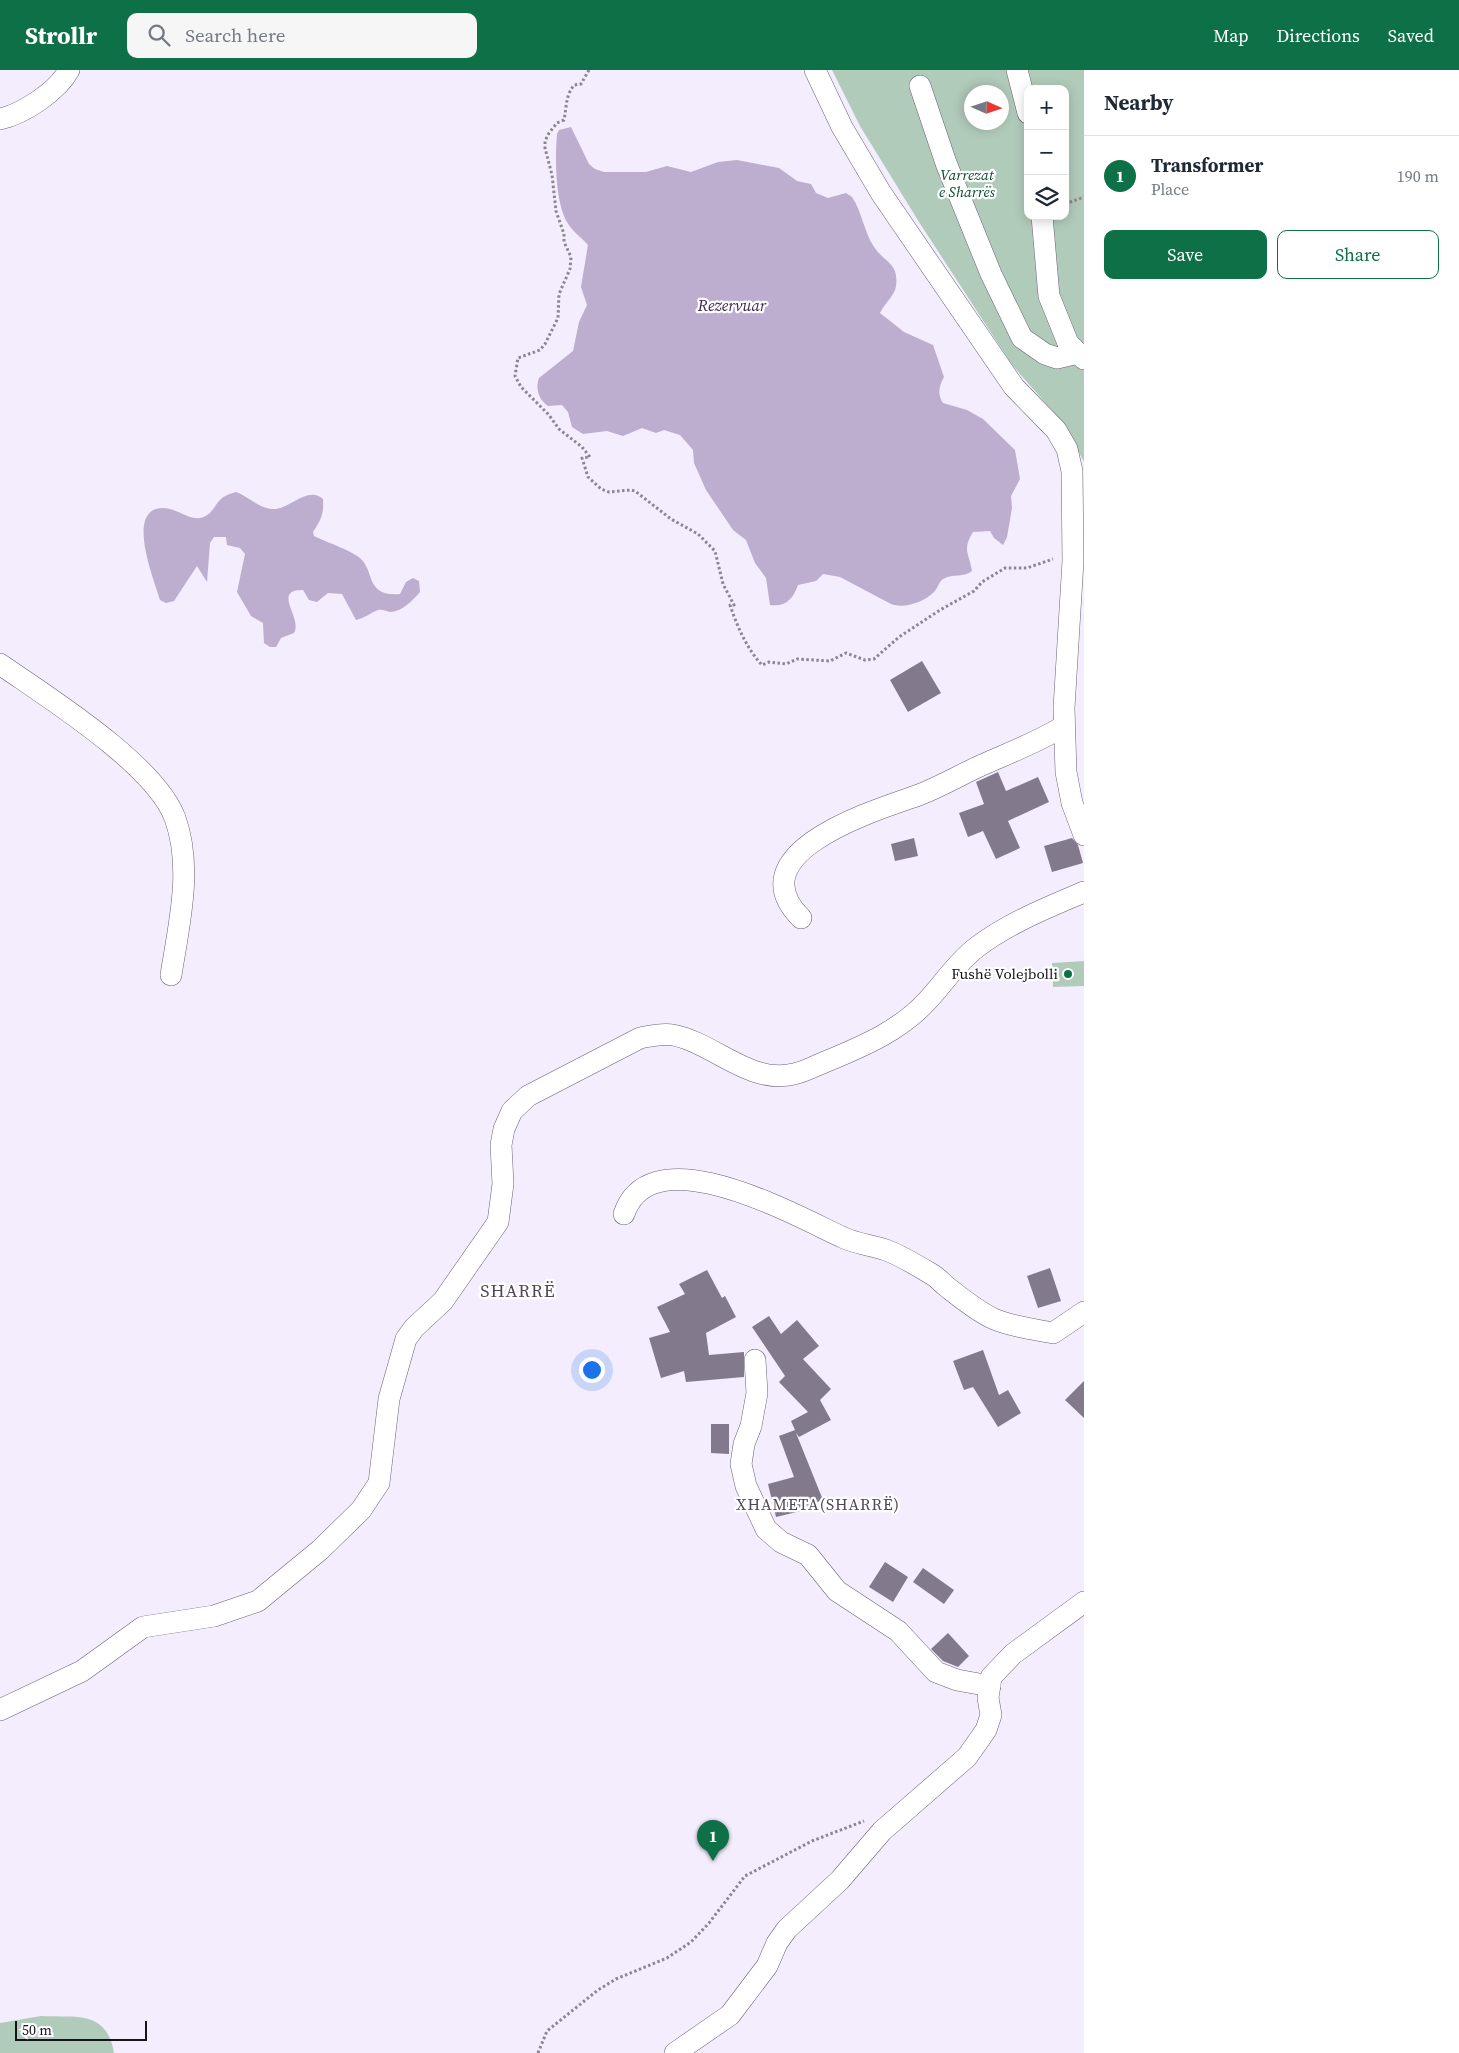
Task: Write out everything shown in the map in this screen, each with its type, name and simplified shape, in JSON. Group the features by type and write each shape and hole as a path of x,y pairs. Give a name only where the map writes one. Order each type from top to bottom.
{"street":[{"path":"0,119 12,116 32,106 65,77 69,70"},
{"path":"815,70 842,127 881,193 1014,387 1062,439 1072,471 1073,560 1077,642 1064,726 1069,791 1084,835"},
{"path":"1017,70 1024,97"},
{"path":"920,86 946,162 991,274 1022,338 1045,354 1057,358 1081,356"},
{"path":"1042,220 1049,296 1068,343 1081,356"},
{"path":"0,664 103,737 155,786 174,816 181,845 184,891 171,975"},
{"path":"801,918 790,908 785,897 784,883 786,870 810,842 830,830 916,796 1064,726"},
{"path":"0,1710 82,1671 143,1626 214,1616 258,1600 320,1550 361,1510 379,1482 390,1399 406,1339 414,1328 443,1301 498,1222 502,1203 501,1145 504,1129 512,1111 528,1096 632,1042 655,1035 672,1035 690,1040 750,1070 773,1076 793,1075 872,1042 893,1030 918,1011 976,948 1029,915 1084,892"},
{"path":"624,1214 629,1201 638,1191 664,1179 682,1178 729,1189 822,1226 844,1238 887,1251 935,1276 946,1286 994,1319 1053,1333 1084,1312"},
{"path":"755,1360 757,1394 751,1426 744,1444 741,1464 746,1486 766,1530 781,1542 808,1554 837,1591 898,1631 926,1664 936,1672 972,1684 990,1686"},
{"path":"675,2053 730,2015 767,1966 777,1943 787,1929 840,1880 882,1831 966,1757 986,1730 991,1715 988,1698 991,1676 1013,1654 1084,1602"}],"path":[{"path":"589,70 581,84 574,85 569,92 564,104 564,120 554,126 545,145 547,163 552,175 556,211 564,234 564,242 571,257 570,269 559,294 557,322 540,350 518,358 515,376 529,397 549,415 565,435 582,447 590,457 582,458 588,477 594,483 609,492 635,491 671,518 698,534 716,551 725,587 733,601 734,605 730,605 732,613 748,648 762,665 770,662 786,664 797,659 830,661 846,653 865,660 874,659 899,637 940,610 974,591 982,582 1005,568 1027,568 1043,564 1055,558 1073,560"},
{"path":"1069,203 1084,197"},
{"path":"538,2053 547,2031 598,1990 616,1979 667,1958 691,1942 709,1923 745,1876 812,1841 867,1820"}],"green space":[{"name":"Varrezat e Sharrës","path":"832,70 1084,70 1084,462 1064,424 1012,365 919,222 860,126"},
{"name":"Fushë Volejbolli","path":"1084,961 1084,986 1053,987 1052,963"},
{"path":"41,2016 77,2017 97,2022 110,2039 114,2053 0,2053 0,2023"}],"water":[{"name":"Rezervuar","path":"571,127 589,164 595,169 604,172 646,172 667,166 691,172 718,162 737,160 779,168 797,181 811,184 816,193 828,198 846,193 852,197 874,247 895,272 895,289 880,313 904,332 933,345 944,377 939,390 943,403 967,410 983,419 1015,450 1020,479 1011,496 1012,508 1007,537 1003,545 994,538 990,531 973,532 967,548 972,571 943,579 930,596 914,604 902,606 891,604 840,577 823,574 816,581 798,585 794,594 785,603 770,605 766,578 755,563 746,540 733,530 706,490 694,463 693,450 680,435 664,430 656,433 642,428 623,436 607,431 583,434 572,427 568,412 562,405 548,406 545,404 538,390 539,378 573,351 579,322 587,305 581,287 588,245 567,222 558,191 557,134 559,130"},
{"path":"236,492 270,509 282,507 306,496 312,495 323,499 323,509 320,520 313,532 314,536 360,558 365,563 372,582 381,591 389,594 400,594 406,582 413,578 419,581 420,592 399,610 390,612 378,610 356,620 342,594 328,593 317,602 309,600 303,590 294,591 289,595 288,600 295,620 296,627 294,633 281,638 276,647 270,647 264,643 263,623 251,616 237,592 245,554 240,548 227,545 226,537 214,537 210,543 207,582 197,566 174,601 166,603 160,600 145,547 145,520 151,511 163,508 200,518 210,513 222,498"}],"building":[{"path":"922,661 941,693 908,712 890,680"},
{"path":"998,772 1006,791 1038,777 1049,802 1008,821 1020,848 996,859 983,831 968,837 959,813 984,804 976,782"},
{"path":"914,838 918,856 895,861 891,844"},
{"path":"1072,838 1078,845 1083,863 1052,872 1044,846"},
{"path":"1050,1268 1061,1301 1038,1308 1027,1276"},
{"path":"707,1270 722,1298 725,1296 736,1317 706,1333 709,1355 744,1352 744,1377 686,1382 684,1371 661,1378 649,1338 670,1332 657,1307 685,1294 679,1284"},
{"path":"769,1316 781,1334 797,1320 819,1346 803,1359 831,1389 820,1400 831,1420 799,1437 796,1433 823,1500 800,1508 801,1511 776,1517 768,1484 794,1477 779,1436 795,1430 791,1421 808,1412 779,1382 785,1376 752,1327"},
{"path":"983,1350 999,1395 1008,1390 1021,1413 998,1427 973,1387 964,1390 953,1361"},
{"path":"1084,1381 1084,1418 1065,1400"},
{"path":"711,1424 729,1424 729,1454 711,1453"},
{"path":"885,1562 908,1577 893,1602 869,1587"},
{"path":"923,1568 954,1590 944,1604 913,1582"},
{"path":"948,1633 969,1656 958,1667 943,1661 931,1649"}],"place":[{"name":"Fushë Volejbolli","path":"1068,974"},
{"name":"Transformer","path":"713,1861"}],"district":[{"name":"SHARRË","path":"518,1291"},
{"name":"XHAMETA(SHARRË)","path":"818,1504"}]}
